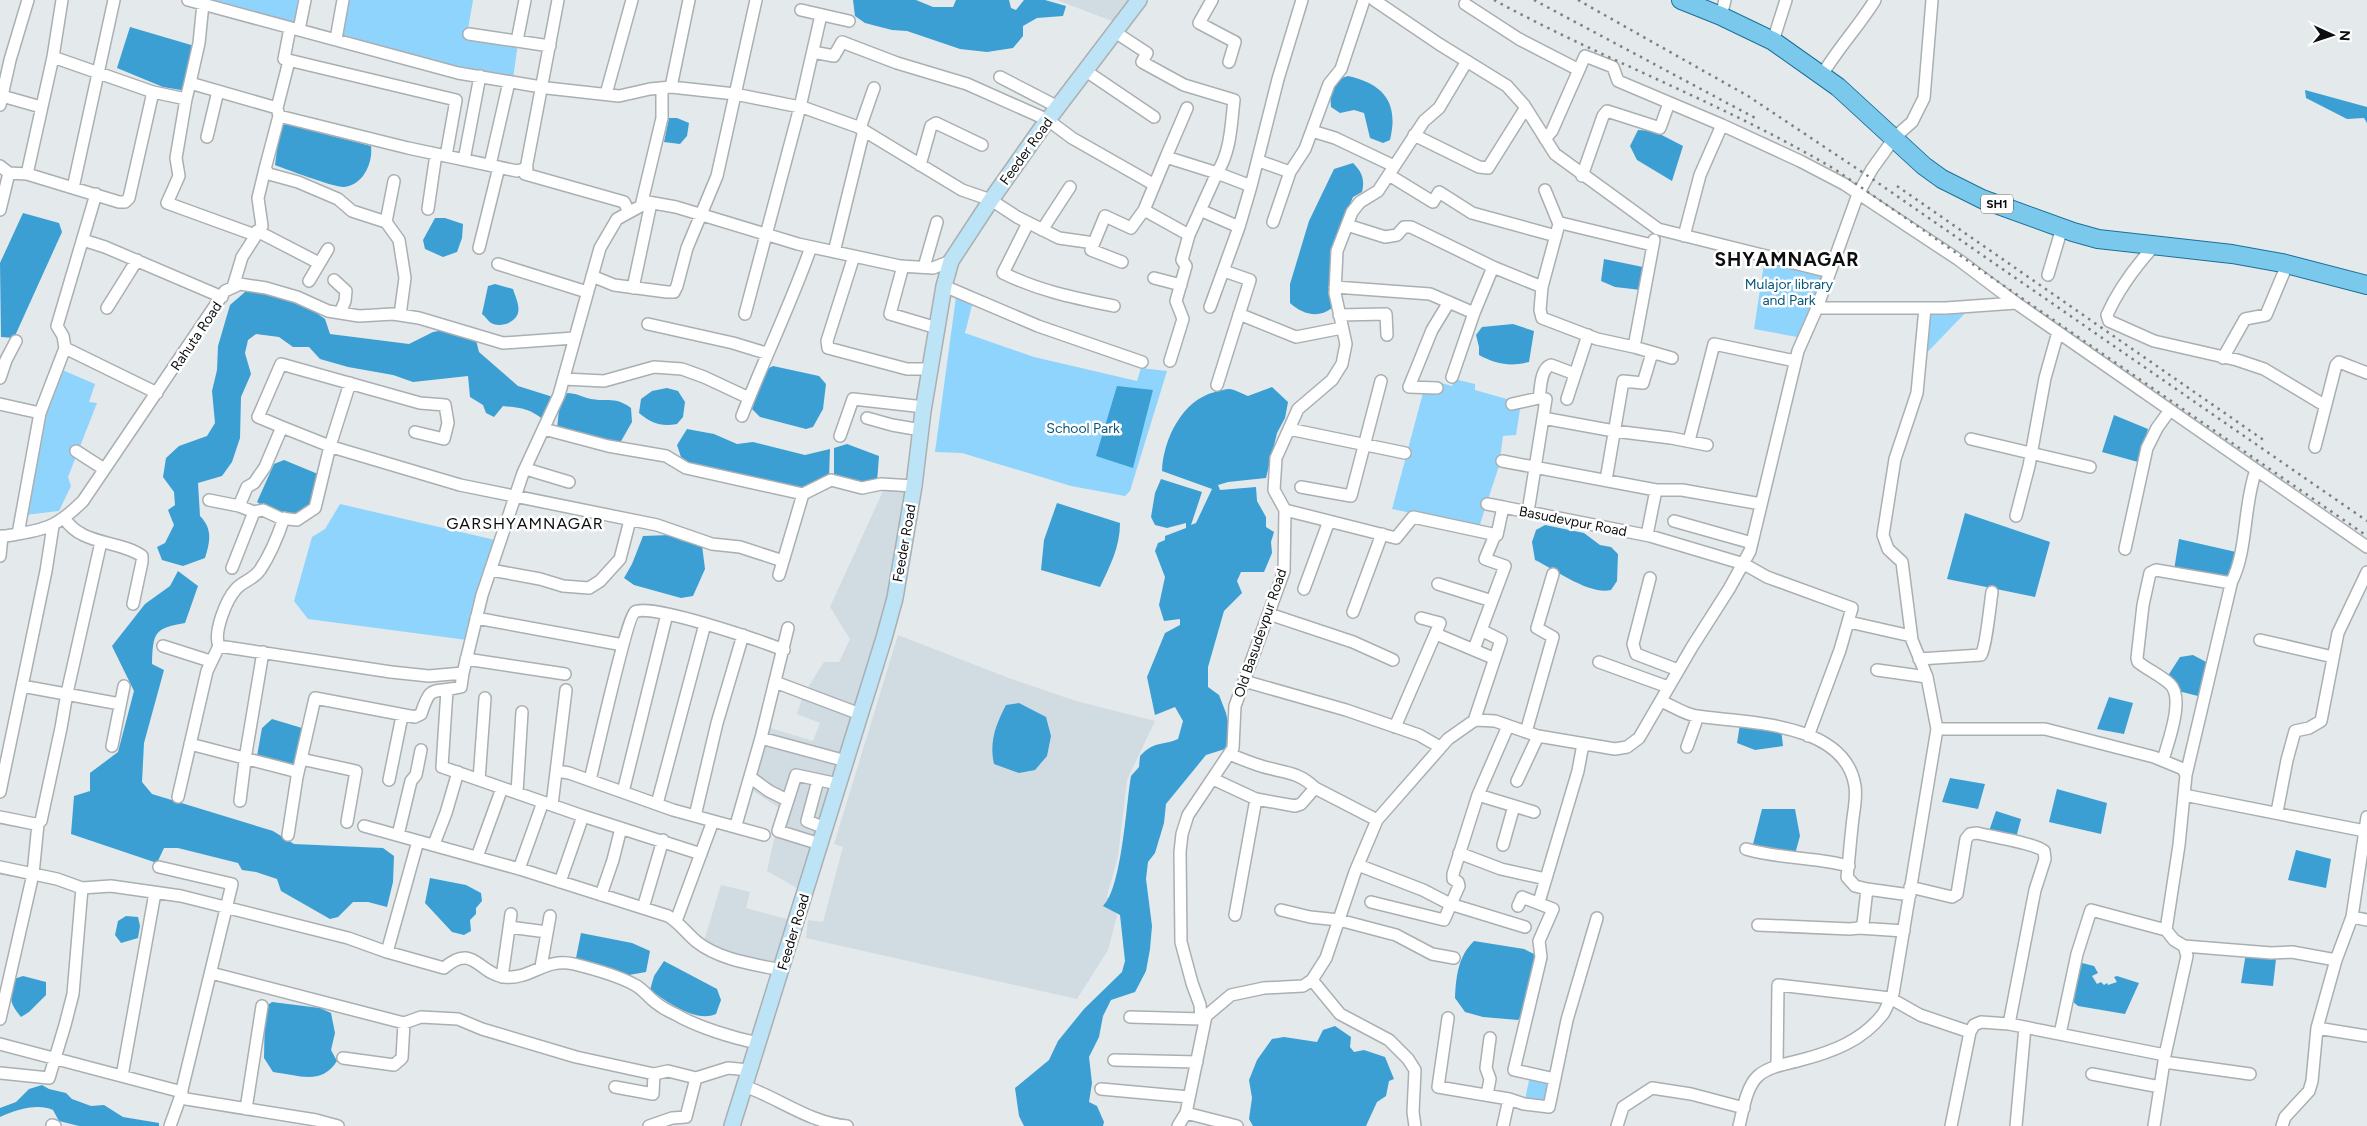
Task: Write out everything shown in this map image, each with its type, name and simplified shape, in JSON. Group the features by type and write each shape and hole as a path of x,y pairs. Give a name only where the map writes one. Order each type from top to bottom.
{"main road":[{"name":"SH1","path":"1681,0 1723,8 1773,41 1822,75 1895,137 1910,154 1942,180 1982,199 2098,239 2232,254 2287,265 2367,285"}],"street":[{"path":"28,0 1,101 41,107"},
{"path":"27,174 53,57 62,0"},
{"path":"74,188 97,72 114,0"},
{"path":"188,0 458,73 543,88 619,96 667,88 736,94 800,107 862,129 962,190 990,200 1059,238 1094,243"},
{"path":"305,0 284,59 456,100 428,209"},
{"path":"336,39 343,0"},
{"path":"517,41 525,0"},
{"path":"558,0 543,88 525,174 624,202 629,212"},
{"path":"606,94 632,0"},
{"path":"632,288 667,88 689,0"},
{"path":"592,276 614,285 632,288 674,292 678,286 687,248 717,176 756,0"},
{"name":"Feeder Road","path":"732,1126 846,761 894,598 914,486 930,369 944,286 951,260 990,200 1139,0"},
{"path":"1212,0 1199,23 1235,42 1229,62"},
{"path":"1210,307 1239,227 1259,161 1278,79 1302,0"},
{"path":"1273,222 1290,172 1305,149 1329,84 1341,70 1364,0"},
{"path":"1374,0 1507,86 1526,110 1555,154 1582,176 1658,229 1830,272"},
{"path":"1773,41 1786,0"},
{"path":"1822,75 1838,49 1864,18 1875,0"},
{"path":"1474,721 1495,721 1532,734 1615,749 1627,747 1639,738 1678,670 1744,564 1752,543 1795,362 1817,308 1858,194 1872,169 1895,137 1912,122 1924,98 1932,0"},
{"path":"203,4 199,43 186,99 176,158 178,176 167,203 256,233 320,263"},
{"path":"1465,4 1518,39 1579,70"},
{"path":"801,10 849,21"},
{"path":"745,314 800,107 821,15"},
{"path":"1115,32 1147,53 1142,62 1184,85 1234,100 1228,148 1189,235 1182,260 1186,266 1176,301 1183,319 1170,361"},
{"path":"469,34 550,46"},
{"path":"813,52 834,56 842,42 897,63 967,84 1048,120 1079,142 1153,184"},
{"path":"1545,139 1552,131 1585,56 1613,67 1618,81 1722,125 1800,161 1858,194 1959,260 2016,303 2367,547"},
{"path":"53,57 153,92 186,99"},
{"path":"233,287 242,257 262,226 258,198 289,61"},
{"name":"Old Basudevpur Road","path":"1204,1017 1192,983 1182,942 1180,852 1182,834 1188,815 1233,748 1235,706 1284,571 1285,510 1274,490 1276,458 1298,410 1332,380 1342,364 1346,344 1335,287 1337,251 1352,212 1360,202 1378,191 1424,121 1439,108 1466,61"},
{"path":"1086,71 1154,117"},
{"path":"464,160 480,76"},
{"path":"1000,77 1058,108"},
{"path":"480,248 509,82"},
{"path":"190,83 278,112 441,155 517,171 527,168"},
{"path":"834,252 862,129 874,88"},
{"path":"207,137 218,91"},
{"path":"0,210 5,169 119,202 125,202 129,198 153,92"},
{"path":"1582,176 1603,116 1607,111 1660,128 1669,103"},
{"path":"1122,262 1090,250 1105,216 1131,228 1144,210 1153,184 1187,108"},
{"path":"1414,135 1478,167 1488,168 1503,148 1526,110"},
{"path":"920,165 931,126 936,124 982,144"},
{"path":"1684,236 1700,175 1722,125"},
{"path":"1312,131 1334,138 1391,170 1433,202 1439,192 1472,213 1556,236"},
{"path":"1166,157 1217,172 1251,186"},
{"path":"1259,161 1290,172"},
{"path":"265,169 269,174 298,182 338,199 352,211 386,222 399,240 405,278 400,315"},
{"path":"386,222 394,181"},
{"path":"1042,230 1070,187"},
{"path":"1545,190 1559,224 1542,287 1540,310 1542,318 1615,345 1634,347 1672,358"},
{"path":"18,534 40,413 65,348 63,336 57,326 96,194"},
{"path":"288,836 298,772 315,698 402,716 418,716 421,714 427,694 432,691 461,687 476,618 491,570 526,469 560,395 600,248 617,218 646,204 702,215 811,247 903,266 933,268 951,260"},
{"path":"1144,210 1189,235"},
{"path":"1200,210 1239,227"},
{"path":"924,267 938,222"},
{"path":"1028,222 1003,273 1028,285 1059,295 1114,306"},
{"path":"1559,224 1564,223 1652,245"},
{"path":"1347,225 1385,237 1397,235 1404,227 1410,227 1493,267 1542,287"},
{"path":"2048,275 2062,228"},
{"path":"1634,347 1652,245 1658,229"},
{"path":"83,240 137,260 222,297"},
{"path":"2154,246 2131,273 2118,293 2107,315 2109,321 2154,341 2264,369 2324,405"},
{"path":"742,416 766,353 793,297 811,247"},
{"path":"309,281 328,249"},
{"path":"854,256 827,341 828,348 906,369 930,369"},
{"path":"107,308 137,260"},
{"path":"498,264 587,292"},
{"path":"2223,358 2245,319 2266,315 2287,265"},
{"path":"903,266 890,314 937,328"},
{"path":"1452,377 1474,313 1493,267"},
{"path":"1217,385 1250,280 1224,271"},
{"path":"1154,278 1181,285"},
{"path":"334,280 346,291 340,313"},
{"path":"233,287 240,284 266,288 297,297 328,311 359,316 400,315 419,318 503,343 574,338"},
{"path":"944,286 1038,326 1142,362"},
{"name":"Rahuta Road","path":"1,536 53,526 65,519 83,501 225,291 233,287"},
{"path":"1335,287 1430,294 1474,313"},
{"path":"1437,388 1409,387 1432,330 1448,302"},
{"path":"1817,308 1924,308 2016,303"},
{"path":"1739,1126 1752,1083 1757,1077 1777,1066 1826,1053 1848,1044 1868,1030 1884,1013 1896,983 1937,729 1927,676 1911,636 1902,562 1888,549 1883,535 1895,459 1917,393 1924,308"},
{"path":"1238,314 1296,337 1342,328"},
{"path":"1339,315 1386,314 1387,335"},
{"path":"648,324 733,343 766,353"},
{"path":"2016,516 2032,454 2045,378 2058,332"},
{"path":"1567,399 1588,335"},
{"path":"0,378 6,360 16,341"},
{"path":"1689,442 1714,344 1795,362"},
{"path":"65,348 157,393"},
{"path":"1606,480 1623,381 1643,383 1652,353"},
{"path":"2314,447 2324,405 2338,362 2367,373"},
{"path":"415,432 444,439 448,423 445,405 420,404 281,364 258,417 330,446 407,470 516,497 657,525 712,544 740,547 783,560"},
{"path":"1539,398 1544,370 1547,366 1551,365 1575,374"},
{"path":"564,379 604,381 654,367 682,370 704,377 749,398"},
{"path":"1302,487 1351,496 1381,381"},
{"path":"209,500 239,506 254,512 263,510 284,518 297,520 315,508 330,446 350,383"},
{"path":"1512,404 1539,398 1546,399 1528,512"},
{"path":"840,436 853,399 924,407"},
{"path":"0,404 40,413"},
{"path":"2125,549 2147,448 2157,428 2170,410"},
{"path":"867,418 921,430"},
{"path":"1543,418 1707,445"},
{"path":"239,506 247,487 254,483 265,467 282,427"},
{"path":"1289,429 1404,453"},
{"path":"544,430 608,446 666,456 686,468 803,494 831,480 862,488 881,484 914,486"},
{"path":"1971,439 2090,467"},
{"path":"76,451 104,469"},
{"path":"1502,461 1656,490 1682,490 1761,504"},
{"path":"526,469 569,482"},
{"path":"2166,930 2186,775 2240,551 2247,500 2256,470"},
{"path":"1647,535 1656,490"},
{"path":"779,575 803,494"},
{"path":"1487,504 1503,507"},
{"name":"Basudevpur Road","path":"1492,601 1505,566 1485,559 1495,535 1497,535 1503,507 1647,535 1744,564 1767,577 1852,608 1849,622"},
{"path":"1285,510 1396,538 1413,517 1495,535"},
{"path":"232,568 254,512"},
{"path":"178,797 210,662 219,646 216,636 218,628 235,590 253,579 260,570 278,536 284,518"},
{"path":"65,519 71,528 101,542 136,552 142,556 133,604"},
{"path":"491,570 540,579 563,586 589,588 600,581 620,559 630,520"},
{"path":"1304,589 1329,521"},
{"path":"1674,521 1752,543"},
{"path":"0,792 46,571 53,526"},
{"path":"1353,612 1382,534"},
{"path":"0,556 1,536"},
{"path":"0,1019 33,874 38,824 41,821 46,802 66,693 101,542"},
{"path":"2163,760 2177,701 2175,690 2158,674 2138,662 2137,658 2143,604 2150,573 2156,570 2228,584 2232,580"},
{"path":"2276,812 2295,731 2309,728 2321,721 2338,633 2367,572"},
{"path":"1517,781 1532,734 1553,637 1537,628 1553,574"},
{"path":"1650,578 1633,650 1636,654 1678,670"},
{"path":"1438,584 1492,601 1474,649"},
{"path":"1919,659 1981,655 1986,643 1986,628 1992,592"},
{"path":"590,780 630,618 634,612 640,610 667,614 743,635 784,650"},
{"path":"624,792 667,614"},
{"path":"1269,614 1352,642 1393,660"},
{"path":"476,618 623,645"},
{"path":"1395,728 1440,623 1421,618"},
{"path":"1808,736 1833,673 1849,622 1911,636"},
{"path":"656,804 705,624"},
{"path":"736,825 761,738 788,628"},
{"path":"1178,1126 1186,1113 1190,1097 1204,1017 1231,994 1264,988 1304,986 1312,980 1326,958 1358,866 1377,820 1440,747 1474,721 1493,658 1501,640 1481,630"},
{"path":"1436,634 1493,658"},
{"path":"695,816 717,723 743,635"},
{"path":"2260,640 2333,657"},
{"path":"163,646 210,662"},
{"path":"219,646 410,674 429,676 463,673"},
{"path":"240,800 262,652"},
{"path":"466,659 565,674"},
{"path":"1599,662 1668,688"},
{"path":"1877,670 1927,676"},
{"path":"1244,681 1346,710 1426,739 1440,747"},
{"path":"775,682 860,714"},
{"path":"22,686 120,704"},
{"path":"112,746 124,686"},
{"path":"447,690 442,767 583,816 663,840 701,854"},
{"path":"519,869 548,804 557,771 566,690"},
{"path":"479,780 485,698"},
{"path":"1661,701 1698,716 1779,726 1832,747 1842,756 1849,768 1854,783 1856,799 1847,877 1850,882 1867,889 1910,891 1952,898 1957,894 1966,838 1970,834 1977,833 2034,846 2044,851 2045,859 2035,890 2009,1024"},
{"path":"517,793 522,712"},
{"path":"389,780 402,716"},
{"path":"1687,747 1698,716"},
{"path":"1371,902 1444,920 1459,886 1458,882 1453,879 1453,874 1478,795 1508,726"},
{"path":"1937,729 2045,730 2163,760 2178,765 2186,775"},
{"path":"761,738 846,761"},
{"path":"190,744 298,772"},
{"path":"1539,902 1578,771 1583,744"},
{"path":"398,835 411,781 416,775 421,750"},
{"path":"1229,754 1259,766 1292,772 1305,778 1315,788 1377,820"},
{"path":"301,759 356,771 347,822"},
{"path":"557,771 590,780 656,804 713,821 736,825 764,835"},
{"path":"434,844 446,813 458,772"},
{"path":"820,844 778,831 786,800 796,775 838,784"},
{"path":"750,777 768,791 786,800"},
{"path":"1213,779 1256,799 1295,806 1301,804 1315,788"},
{"path":"818,780 807,821 825,828"},
{"path":"477,857 502,788"},
{"path":"1478,795 1534,812"},
{"path":"2184,795 2365,830"},
{"path":"1235,915 1256,799"},
{"path":"1503,845 1514,806"},
{"path":"560,882 583,816"},
{"path":"2282,1126 2285,1117 2309,1092 2312,1081 2317,1028 2336,960 2352,917 2367,817"},
{"path":"0,818 38,824"},
{"path":"676,921 713,821"},
{"path":"364,826 434,844 643,908 676,921 698,942 720,956 781,970"},
{"path":"601,895 614,860 621,828"},
{"path":"643,908 663,840"},
{"path":"387,952 418,841"},
{"path":"1746,849 1773,855 1830,861 1849,866"},
{"path":"1459,853 1501,869 1546,879"},
{"path":"1358,866 1423,890 1450,904 1525,927"},
{"path":"0,867 57,879 82,888 111,886 181,896 348,938 387,952 444,968 452,960 461,958 473,959 502,977 517,977 557,962 572,964 636,985 656,1003 677,1016 743,1040 758,1043"},
{"path":"159,867 232,884 181,1095 170,1126"},
{"path":"0,1073 48,1079 65,1025 72,994 82,888"},
{"path":"1858,928 1863,924 1867,889"},
{"path":"122,1076 155,893"},
{"path":"1518,906 1522,897 1553,909 1539,941 1542,957 1514,1070 1555,1079"},
{"path":"1281,910 1310,917 1339,920 1396,935 1432,954 1454,958"},
{"path":"2060,1034 2077,954 2091,910 2166,930 2174,940 2184,946 2271,953 2292,952 2336,960"},
{"path":"502,977 511,914"},
{"path":"540,967 550,916"},
{"path":"2352,917 2367,920"},
{"path":"1448,1018 1438,1087 1509,1098 1524,1104 1549,1107 1567,1020 1597,918"},
{"path":"1758,925 1904,931"},
{"path":"510,927 547,932"},
{"path":"2154,1126 2164,1059 2187,956 2184,946"},
{"path":"210,973 404,1023 421,1017 458,1018 482,1029 576,1057 654,1074 668,1071 696,1078 728,1068 749,1070"},
{"path":"1312,980 1340,1014 1390,1040 1408,1059 1415,1070 1413,1112 1415,1126"},
{"path":"1777,1066 1778,985 1890,998 1920,1015 1970,1032"},
{"path":"246,1108 262,1006"},
{"path":"1130,1018 1204,1017"},
{"path":"1951,1126 1970,1032 1974,1024 1981,1022 2025,1027 2164,1059 2250,1074"},
{"path":"343,1058 394,1065 402,1058 404,1023"},
{"path":"2016,1126 2025,1027"},
{"path":"2317,1028 2367,1036"},
{"path":"1487,1095 1490,1080 1486,1068 1490,1038"},
{"path":"0,1044 122,1076 181,1095 338,1126"},
{"path":"1114,1060 1196,1062"},
{"path":"615,1087 653,1094 654,1074"},
{"path":"2092,1074 2160,1087"},
{"path":"649,1126 686,1116 696,1078"},
{"path":"744,1086 763,1093 809,1116 835,1126 847,1126"},
{"path":"1617,1126 1623,1107 1652,1088 1690,1094 1744,1108"},
{"path":"1101,1089 1190,1097"},
{"path":"1503,1126 1509,1098"},
{"path":"1186,1113 1236,1126"}],"shaded area":[{"path":"853,0 916,0 933,7 953,7 956,0 1009,0 1011,8 1016,10 1024,0 1045,0 1066,6 1063,16 1037,18 1023,26 1023,36 1013,48 987,52 960,49 907,31 892,30 865,23 855,16"},
{"path":"1057,0 1135,0 1117,23"},
{"path":"130,27 198,47 187,91 163,87 117,68"},
{"path":"1348,76 1371,84 1386,97 1392,116 1390,140 1383,143 1370,138 1364,113 1354,110 1340,113 1331,107 1330,92 1335,80"},
{"path":"2305,90 2367,107 2367,123 2364,118 2347,119 2306,98"},
{"path":"669,118 677,118 689,123 687,136 680,144 664,142"},
{"path":"285,124 371,146 369,165 366,172 357,182 339,187 275,165 280,127"},
{"path":"1638,130 1654,131 1683,146 1672,181 1637,160 1630,146"},
{"path":"1353,163 1362,176 1363,187 1362,192 1353,197 1336,239 1332,308 1321,313 1310,314 1290,303 1290,284 1309,221 1334,169"},
{"path":"23,213 59,223 62,232 14,338 1,337 0,263"},
{"path":"435,218 445,218 463,224 462,238 457,252 443,257 425,249 423,240"},
{"path":"1604,259 1643,267 1641,290 1615,287 1601,281"},
{"path":"495,284 513,289 518,304 516,317 511,322 503,325 491,323 482,314 488,286"},
{"path":"245,292 265,292 299,301 325,319 330,334 409,344 433,332 444,330 476,340 479,352 518,386 553,397 544,420 525,409 503,406 494,417 486,413 483,405 470,397 468,376 413,382 393,375 348,367 320,359 309,347 293,347 279,337 256,334 248,340 245,353 251,374 241,397 240,438 232,462 222,476 198,483 200,516 209,531 205,558 183,566 162,560 157,547 165,543 174,525 168,510 175,505 174,492 163,477 166,458 179,446 207,436 215,423 212,391 217,370 218,346 230,305"},
{"path":"1513,324 1534,331 1529,362 1503,364 1479,355 1476,335 1482,327"},
{"path":"773,366 819,376 826,384 823,409 813,427 806,429 760,417 752,409 765,370"},
{"path":"1117,386 1153,390 1133,468 1096,456"},
{"path":"1272,387 1288,402 1285,418 1277,433 1266,478 1228,482 1218,485 1220,490 1256,487 1257,501 1266,517 1266,527 1274,532 1271,542 1272,553 1264,572 1241,572 1237,581 1242,593 1224,611 1208,667 1208,687 1219,695 1226,713 1230,732 1225,749 1206,755 1166,804 1164,823 1155,853 1148,862 1146,879 1152,926 1146,971 1135,992 1111,1000 1103,1016 1099,1037 1089,1057 1092,1083 1089,1102 1097,1106 1104,1122 1103,1126 1024,1126 1019,1116 1015,1088 1049,1060 1058,1041 1084,1009 1122,972 1125,961 1120,915 1103,906 1115,882 1119,864 1131,776 1139,767 1140,756 1145,751 1154,746 1178,739 1183,721 1175,707 1155,715 1147,677 1165,633 1180,625 1180,619 1164,621 1159,605 1165,577 1155,551 1158,543 1165,540 1165,536 1186,528 1186,523 1167,528 1155,525 1151,517 1155,493 1161,479 1202,492 1191,525 1196,523 1212,489 1162,471 1166,447 1176,423 1193,403 1203,396 1230,389 1248,396"},
{"path":"667,388 678,391 685,402 683,417 677,424 666,425 656,423 639,413 641,399 652,391"},
{"path":"567,393 591,399 616,401 631,408 632,422 620,443 557,429 559,409"},
{"path":"2114,415 2148,429 2138,462 2102,452"},
{"path":"687,429 714,434 737,444 753,442 805,455 830,449 829,477 801,492 690,463 681,457 677,445"},
{"path":"847,444 879,456 877,482 860,485 834,479 834,448"},
{"path":"284,460 318,474 313,497 299,515 271,511 257,502 274,464"},
{"path":"911,488 891,599 802,891 767,871 781,809 750,789 767,727 813,741 820,723 797,714 803,695 824,662 839,662 850,639 830,607 884,489"},
{"path":"1057,503 1120,523 1120,532 1111,564 1100,587 1041,570 1044,540"},
{"path":"1965,513 2050,542 2035,597 1947,579"},
{"path":"1545,525 1584,533 1600,545 1611,547 1618,554 1617,581 1611,590 1593,589 1573,581 1535,560 1532,542 1536,530"},
{"path":"670,535 682,541 702,545 705,569 693,596 681,598 634,585 624,578 632,564 643,536"},
{"path":"2179,539 2236,552 2229,580 2174,570"},
{"path":"178,571 198,586 185,623 161,630 157,634 153,645 152,664 164,670 144,743 142,782 152,794 273,831 294,844 383,848 394,856 393,882 387,907 368,902 353,902 338,917 330,919 281,891 277,879 256,872 242,870 238,863 178,848 164,848 157,863 71,834 74,796 90,791 90,773 118,752 134,691 112,646 145,604 170,586"},
{"path":"898,635 1006,677 1076,701 1155,721 1127,780 1118,856 1107,896 1117,916 1108,950 1077,999 806,938 808,920 823,922 843,847 834,844"},
{"path":"2193,655 2210,664 2214,685 2198,696 2182,692 2175,697 2164,682 2180,657"},
{"path":"2109,697 2133,703 2124,734 2097,729"},
{"path":"1019,703 1046,717 1051,736 1047,756 1035,770 1019,773 994,764 992,748 996,726 1006,705"},
{"path":"272,719 302,728 302,742 294,767 257,756 262,728"},
{"path":"1740,724 1781,729 1783,746 1755,750 1737,743"},
{"path":"1950,778 1985,784 1978,809 1942,802"},
{"path":"2057,789 2107,803 2101,834 2049,822"},
{"path":"1762,809 1795,809 1800,836 1795,854 1752,848"},
{"path":"1996,811 2021,819 2016,838 1989,831"},
{"path":"2296,850 2331,859 2326,888 2288,880"},
{"path":"430,878 466,885 481,893 482,901 476,908 476,914 470,920 471,931 464,935 452,932 425,903"},
{"path":"721,885 750,892 746,908 794,921 780,966 722,953 704,941"},
{"path":"126,916 138,917 140,926 138,938 121,943 115,935 118,921"},
{"path":"581,933 632,943 650,951 646,972 629,975 584,963 576,958"},
{"path":"1474,941 1524,949 1536,955 1524,1014 1518,1020 1483,1017 1465,1012 1455,998 1457,975 1461,960"},
{"path":"2246,953 2276,959 2273,986 2241,983"},
{"path":"664,961 717,989 721,1000 716,1014 699,1016 691,1014 650,990 654,976"},
{"path":"2082,963 2094,966 2098,973 2092,976 2097,984 2101,982 2104,985 2107,983 2108,985 2117,982 2114,977 2117,976 2139,983 2125,1014 2078,1006 2072,1001"},
{"path":"23,976 46,982 46,995 29,1012 21,1017 12,1004 11,991 14,979"},
{"path":"272,1002 320,1008 331,1013 335,1033 331,1050 337,1061 331,1069 324,1074 309,1077 273,1072 264,1058 265,1007"},
{"path":"1335,1026 1351,1037 1350,1047 1354,1052 1364,1050 1385,1057 1394,1079 1389,1081 1386,1096 1377,1102 1366,1126 1253,1126 1249,1119 1252,1098 1249,1080 1257,1060 1272,1039 1284,1037 1317,1042 1323,1030"},
{"path":"42,1085 49,1089 66,1093 72,1099 91,1106 104,1105 123,1117 159,1123 159,1126 79,1126 59,1121 53,1110 40,1107 20,1110 0,1117 0,1108 16,1102 29,1089"}],"green space":[{"path":"202,0 302,0 297,26"},
{"path":"347,0 473,0 467,35 518,43 513,79 469,72 341,34"},
{"name":"Mulajor library and Park","path":"1766,251 1825,262 1808,339 1754,329"},
{"name":"School Park","path":"956,297 972,305 965,333 1034,357 1137,381 1141,368 1167,371 1130,491 1125,496 1071,486 962,453 935,452"},
{"path":"1969,309 1918,362 1918,310"},
{"path":"60,369 95,384 89,402 97,403 68,477 71,486 59,511 25,515 44,415"},
{"path":"1454,379 1475,384 1475,390 1521,403 1516,435 1503,436 1499,466 1479,527 1392,509 1424,389 1431,387 1434,381 1452,386"},
{"path":"340,504 495,540 476,593 467,640 308,619 294,601 312,537 325,529"},
{"path":"1530,1076 1555,1079 1549,1107 1524,1104"}],"railway":[{"path":"1494,0 1579,43 1752,125 1836,170 2367,536"},
{"path":"1534,0 1759,120"},
{"path":"1578,0 1748,96 1868,176 2367,521"},
{"path":"1897,186 2265,441"}],"district":[{"name":"SHYAMNAGAR","path":"1787,259"},
{"name":"GARSHYAMNAGAR","path":"525,523"}]}
